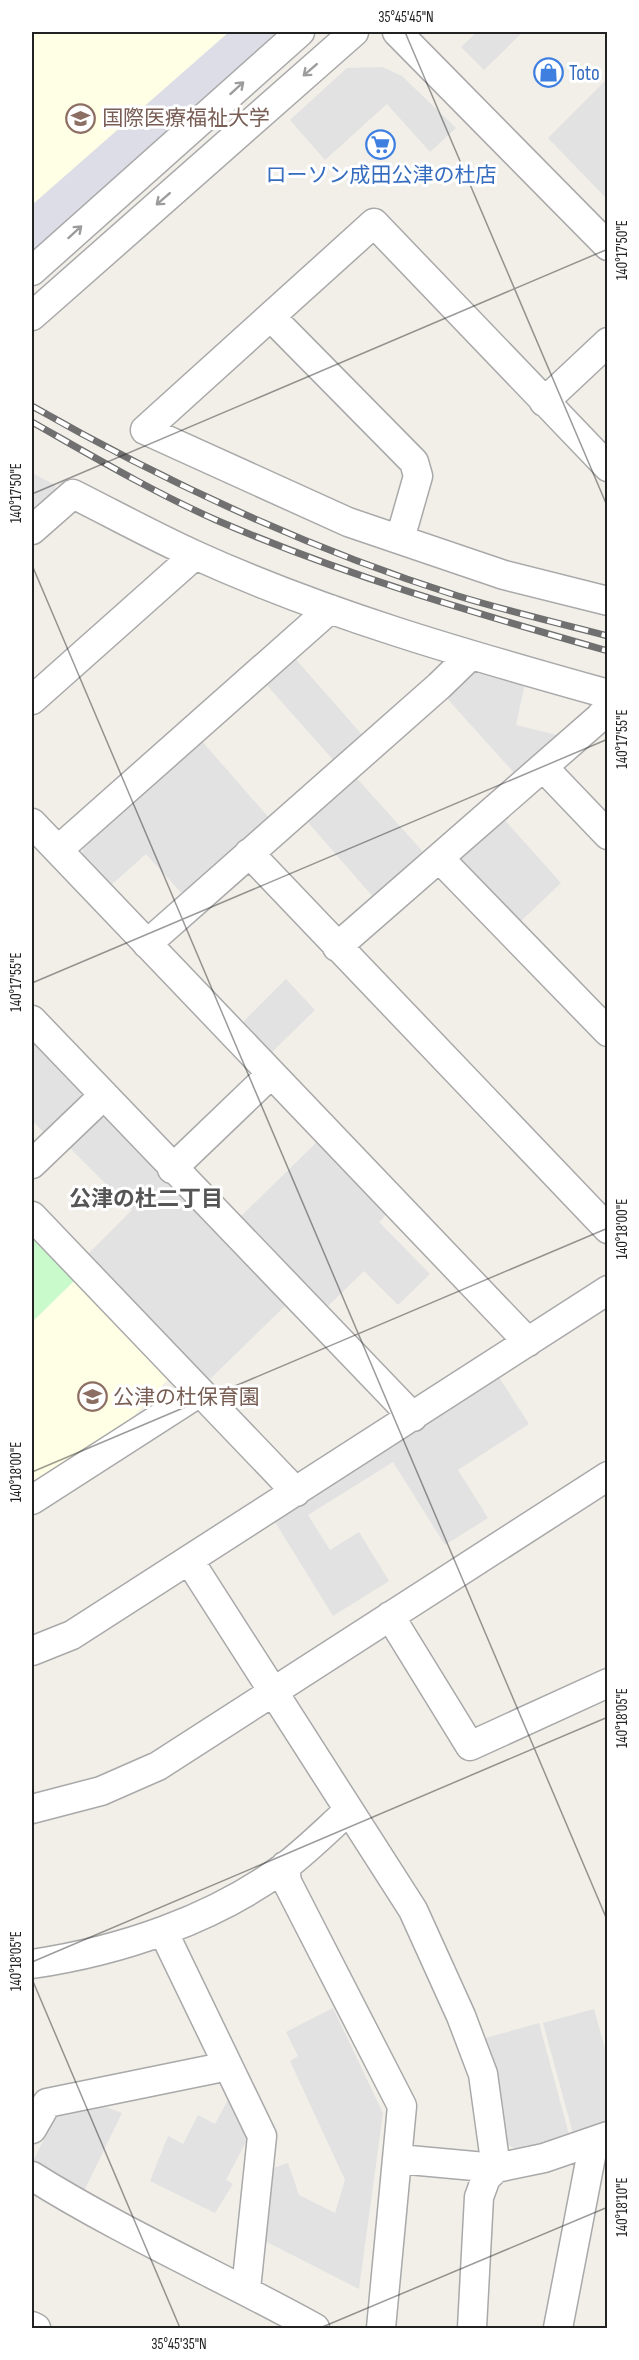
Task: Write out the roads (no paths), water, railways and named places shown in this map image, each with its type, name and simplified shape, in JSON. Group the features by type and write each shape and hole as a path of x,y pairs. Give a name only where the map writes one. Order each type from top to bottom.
{"street":[{"path":"32,271 300,32"},
{"path":"32,316 354,32"},
{"path":"397,32 608,246"},
{"path":"608,467 374,222 146,430 348,522 504,575 608,601"},
{"path":"272,317 414,462 418,476 400,539"},
{"path":"544,402 608,342"},
{"path":"32,530 73,494 195,555 330,609 470,656 608,694"},
{"path":"32,700 195,555"},
{"path":"58,850 330,609"},
{"path":"147,944 470,656"},
{"path":"337,947 543,768 599,718 608,707"},
{"path":"543,768 608,835"},
{"path":"32,823 528,1341"},
{"path":"249,853 608,1230"},
{"path":"440,858 608,1032"},
{"path":"32,1020 413,1417"},
{"path":"172,1168 271,1074"},
{"path":"32,1164 104,1095"},
{"path":"32,1216 296,1492"},
{"path":"32,1651 72,1635 608,1290"},
{"path":"32,1500 200,1392"},
{"path":"32,1809 101,1791 158,1766 608,1476"},
{"path":"189,1560 348,1812 413,1910 461,2016 483,2074 496,2168"},
{"path":"390,1616 470,1746 608,1683"},
{"path":"32,1964 79,1957 163,1931 223,1904 285,1866 348,1812"},
{"path":"285,1866 287,1882 402,2106 381,2328"},
{"path":"163,1931 262,2136 246,2289"},
{"path":"32,2129 47,2103 228,2066"},
{"path":"398,2159 496,2168 544,2158 601,2138"},
{"path":"558,2328 601,2138"},
{"path":"472,2328 478,2197 486,2178 496,2168"},
{"path":"32,2176 95,2215 246,2289 315,2328"},
{"path":"32,2326 36,2328"}],"railway":[{"path":"32,406 187,488 294,536 458,596 608,636"},
{"path":"32,422 169,498 264,540 410,592 608,651"}],"place":[{"name":"Toto","path":"548,73"},
{"name":"国際医療福祉大学","path":"81,118"},
{"name":"ローソン成田公津の杜店","path":"381,144"},
{"name":"公津の杜保育園","path":"92,1397"}],"district":[{"name":"公津の杜二丁目","path":"146,1199"}]}
